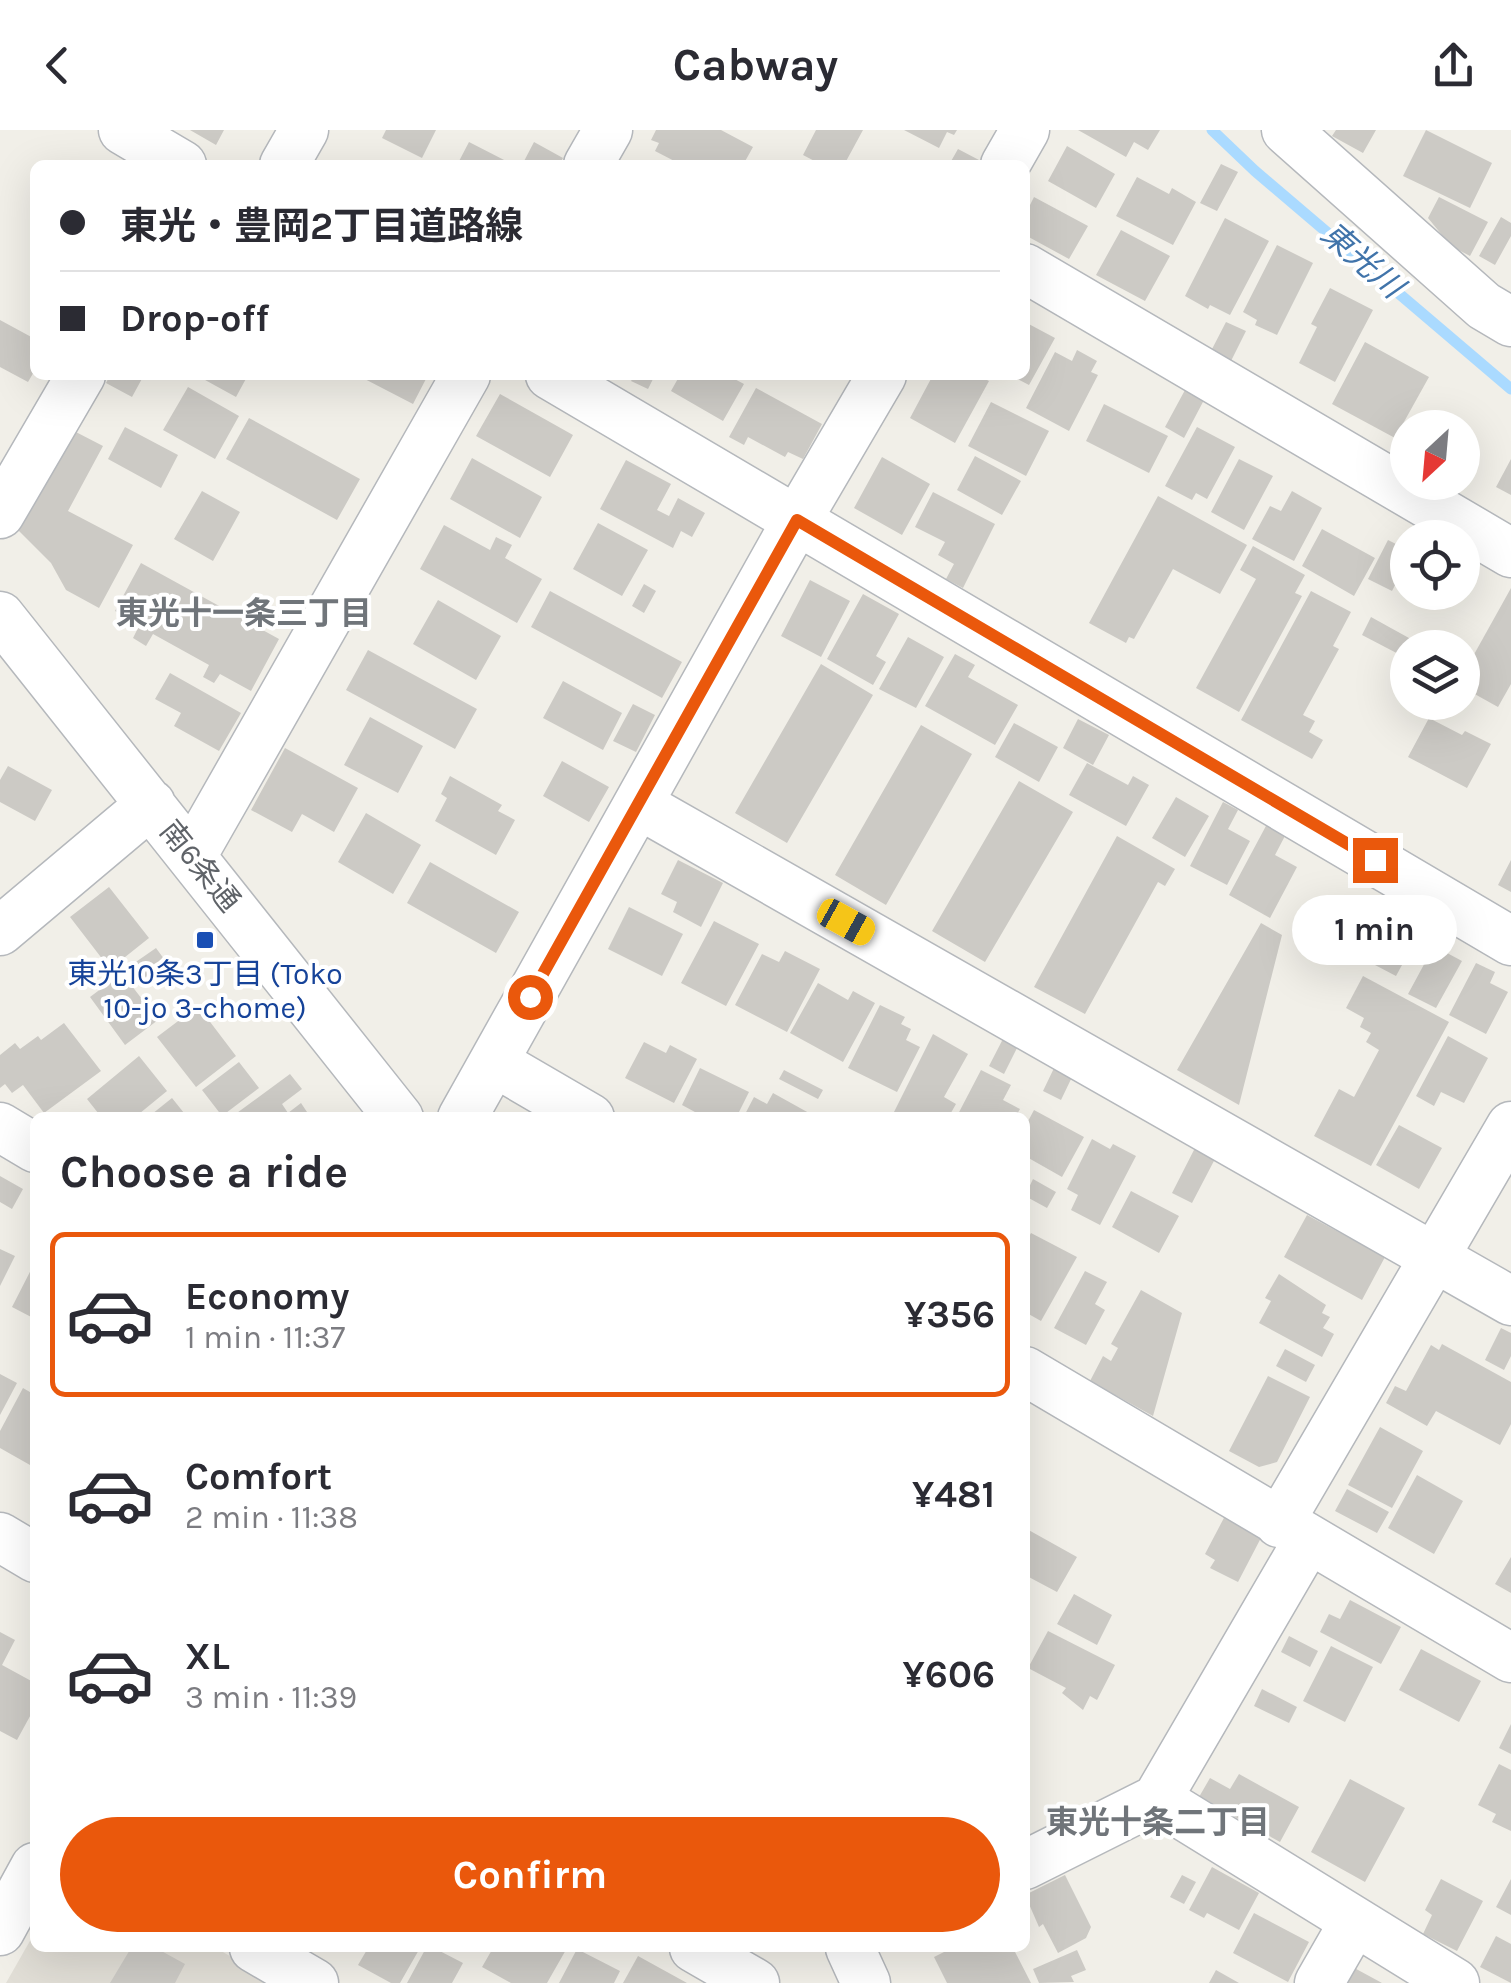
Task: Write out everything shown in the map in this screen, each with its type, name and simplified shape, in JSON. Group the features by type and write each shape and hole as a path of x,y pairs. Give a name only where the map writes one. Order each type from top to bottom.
{"street":[{"path":"123,130 174,160"},
{"path":"287,160 304,130"},
{"path":"591,160 608,130"},
{"path":"1008,160 1025,130"},
{"path":"1286,130 1484,306 1511,322"},
{"path":"1030,271 1511,553"},
{"path":"0,514 78,380"},
{"path":"192,856 463,380"},
{"path":"559,380 1511,940"},
{"path":"465,1112 879,380"},
{"name":"南6条通","path":"0,616 394,1112"},
{"path":"0,932 150,804"},
{"path":"638,804 1511,1301"},
{"path":"494,1062 580,1112"},
{"path":"1030,1862 1157,1799 1434,1256 1511,1126"},
{"path":"0,1127 30,1145"},
{"path":"1030,1373 1511,1658"},
{"path":"0,1538 30,1555"},
{"path":"1157,1799 1455,1983"},
{"path":"0,1931 30,1876"},
{"path":"1319,1983 1354,1922"},
{"path":"261,1952 314,1983"}],"shaded area":[{"path":"30,1941 30,1952 223,1952 276,1983 6,1983"}],"building":[{"path":"190,130 224,130 216,145"},
{"path":"386,130 436,130 422,158 382,138"},
{"path":"656,130 721,130 753,147 746,160 672,160 655,151 659,143 651,140"},
{"path":"816,130 863,130 847,160 812,160 803,155"},
{"path":"904,130 957,130 954,135 947,132 939,148"},
{"path":"1078,130 1160,130 1148,150 1134,142 1126,157"},
{"path":"1336,130 1376,130 1363,153 1332,136"},
{"path":"1426,130 1492,163 1470,208 1403,176"},
{"path":"469,142 504,160 460,160"},
{"path":"534,142 563,158 562,160 525,160"},
{"path":"1067,146 1115,174 1096,208 1048,181"},
{"path":"958,149 979,160 952,160"},
{"path":"1221,164 1238,172 1217,211 1200,203"},
{"path":"1137,177 1169,194 1172,188 1196,202 1173,245 1116,216"},
{"path":"1034,197 1088,226 1069,259 1030,238 1030,205"},
{"path":"1439,197 1488,222 1470,256 1451,246 1428,218"},
{"path":"1501,217 1511,223 1511,236 1495,265 1479,256"},
{"path":"1225,218 1269,241 1230,315 1210,305 1208,309 1185,296"},
{"path":"1121,230 1170,256 1145,301 1096,275"},
{"path":"1277,245 1313,263 1277,335 1255,325 1257,320 1243,312"},
{"path":"1330,288 1373,310 1335,382 1299,363 1317,327 1311,324"},
{"path":"0,320 30,336 30,379 28,382 0,367"},
{"path":"1226,322 1246,331 1231,361 1211,351"},
{"path":"1030,325 1055,338 1029,385 1020,380 1030,380"},
{"path":"1365,342 1429,377 1411,410 1390,410 1390,435 1332,404"},
{"path":"1077,350 1097,361 1091,372 1098,375 1069,431 1026,408 1055,352 1072,361"},
{"path":"108,380 141,380 132,397 106,383"},
{"path":"205,380 245,380 236,397"},
{"path":"367,380 425,380 413,404"},
{"path":"632,380 652,380 648,389"},
{"path":"677,380 736,380 744,384 723,421 671,391"},
{"path":"930,380 989,381 955,443 910,418"},
{"path":"188,387 239,416 215,459 163,430"},
{"path":"756,388 822,424 803,459 788,452 785,457 748,437 744,445 729,437"},
{"path":"1185,390 1204,400 1184,438 1165,427"},
{"path":"500,394 573,435 550,477 476,436"},
{"path":"991,402 1049,431 1026,476 968,446"},
{"path":"1104,404 1168,436 1149,473 1086,441"},
{"path":"249,418 360,479 337,520 226,459"},
{"path":"125,427 178,455 161,488 108,459"},
{"path":"1197,427 1235,447 1207,499 1196,493 1192,500 1165,486"},
{"path":"72,430 103,446 68,511 133,545 99,608 66,590 51,563 18,530"},
{"path":"975,456 1021,481 1002,515 957,490"},
{"path":"882,457 930,484 902,535 854,508"},
{"path":"472,458 542,497 520,538 450,499"},
{"path":"1239,459 1273,476 1244,530 1211,512"},
{"path":"1511,459 1511,495 1496,487"},
{"path":"626,460 671,484 657,510 669,516 678,498 705,513 692,537 681,531 673,548 600,509"},
{"path":"202,491 240,512 213,561 174,539"},
{"path":"1292,491 1322,508 1294,561 1252,539 1270,506 1281,511"},
{"path":"933,492 995,524 963,588 946,579 954,564 938,555 945,542 915,527"},
{"path":"1158,496 1247,545 1220,594 1173,569 1134,639 1129,637 1126,643 1089,623"},
{"path":"598,523 648,550 622,596 573,569"},
{"path":"444,525 490,550 496,537 512,545 505,558 542,579 517,623 420,569"},
{"path":"1322,529 1375,558 1354,596 1302,566"},
{"path":"1388,540 1390,541 1390,590 1368,579"},
{"path":"1253,546 1305,575 1295,593 1302,596 1239,712 1196,688 1256,579 1240,570"},
{"path":"141,563 279,639 251,691 220,674 214,683 203,677 209,665 153,634 146,646 133,638 140,624 115,611"},
{"path":"810,580 850,601 821,657 781,636"},
{"path":"644,584 656,591 644,613 632,606"},
{"path":"1511,588 1511,684 1498,707 1480,697 1480,644"},
{"path":"550,591 682,662 662,698 531,627"},
{"path":"1311,591 1351,612 1333,646 1339,649 1303,715 1315,721 1309,732 1323,740 1312,759 1241,720"},
{"path":"863,594 899,614 876,656 886,662 873,685 827,659"},
{"path":"438,600 501,636 476,680 413,644"},
{"path":"1371,617 1394,630 1390,630 1390,650 1362,635"},
{"path":"908,637 944,657 916,708 879,689"},
{"path":"368,650 477,709 455,749 346,690"},
{"path":"955,654 975,665 968,677 1018,705 995,745 925,706"},
{"path":"821,664 873,695 787,843 735,813"},
{"path":"170,673 241,713 219,751 174,726 181,713 155,699"},
{"path":"563,681 622,713 603,750 543,718"},
{"path":"633,704 655,715 636,752 613,741"},
{"path":"370,717 423,746 398,793 344,765"},
{"path":"1078,719 1109,735 1093,765 1063,748"},
{"path":"1428,720 1491,744 1467,788 1408,757"},
{"path":"1014,723 1058,747 1039,782 995,757"},
{"path":"921,725 972,754 886,905 835,875"},
{"path":"285,748 358,788 334,832 302,814 292,832 251,810"},
{"path":"562,761 609,787 589,822 543,796"},
{"path":"1087,763 1128,785 1133,776 1149,785 1126,826 1069,795"},
{"path":"8,766 52,790 35,821 0,802 0,780"},
{"path":"450,776 502,805 498,811 515,820 496,855 435,821 447,798 441,794"},
{"path":"1019,781 1073,812 985,962 932,931"},
{"path":"1176,797 1209,816 1185,857 1152,838"},
{"path":"1223,802 1238,810 1228,829 1250,841 1227,885 1190,866"},
{"path":"366,813 421,845 393,894 338,862"},
{"path":"1267,824 1286,834 1275,855 1297,867 1270,918 1229,895"},
{"path":"1117,836 1175,869 1165,886 1158,882 1085,1014 1034,987"},
{"path":"678,860 723,883 701,927 673,912 677,902 661,894"},
{"path":"1511,860 1511,892 1498,885"},
{"path":"430,862 519,912 496,953 407,903"},
{"path":"109,887 149,938 110,969 70,917"},
{"path":"629,907 683,934 662,976 608,949"},
{"path":"1376,913 1406,929 1402,937 1414,943 1396,976 1354,954"},
{"path":"714,921 759,944 726,1006 681,983"},
{"path":"1261,923 1282,935 1239,1105 1177,1070"},
{"path":"1434,946 1462,961 1436,1008 1408,994"},
{"path":"156,948 167,963 140,981 130,966"},
{"path":"785,951 820,969 787,1032 735,1005 762,954 779,962"},
{"path":"1476,963 1495,972 1490,983 1508,992 1486,1034 1449,1015"},
{"path":"122,973 158,1020 125,1045 90,997"},
{"path":"1363,976 1449,1022 1371,1166 1314,1136 1339,1089 1354,1097 1379,1050 1366,1042 1371,1033 1360,1027 1364,1018 1346,1008"},
{"path":"818,983 848,1000 853,991 875,1003 843,1062 790,1033"},
{"path":"880,1005 905,1017 901,1024 911,1029 906,1040 920,1047 897,1092 848,1068"},
{"path":"198,1006 236,1056 196,1087 157,1037"},
{"path":"64,1023 101,1071 45,1112 23,1085 12,1093 5,1084 0,1088 0,1055 15,1043 20,1049 38,1036 41,1040"},
{"path":"933,1034 968,1054 944,1097 956,1104 951,1112 894,1112"},
{"path":"1005,1035 1020,1042 1004,1074 989,1066"},
{"path":"1448,1036 1488,1058 1464,1103 1441,1092 1434,1106 1416,1096"},
{"path":"644,1042 666,1053 670,1045 697,1059 674,1103 625,1078"},
{"path":"139,1056 167,1091 141,1112 97,1112 87,1099"},
{"path":"239,1062 259,1088 227,1112 219,1112 202,1090"},
{"path":"1055,1066 1073,1075 1061,1100 1043,1091"},
{"path":"700,1068 749,1092 739,1112 695,1112 682,1105"},
{"path":"784,1070 823,1090 818,1099 779,1079"},
{"path":"981,1070 1011,1085 1003,1100 1020,1109 1018,1112 959,1112"},
{"path":"290,1074 302,1089 282,1104 287,1112 238,1112"},
{"path":"773,1093 807,1112 746,1112 754,1097 767,1104"},
{"path":"172,1098 183,1112 154,1112"},
{"path":"301,1103 307,1112 289,1112"},
{"path":"1034,1110 1084,1137 1062,1177 1030,1159 1030,1118"},
{"path":"1399,1125 1442,1148 1419,1189 1376,1165"},
{"path":"1092,1139 1136,1156 1100,1225 1071,1210 1078,1195 1067,1189"},
{"path":"1196,1146 1216,1157 1192,1203 1172,1193"},
{"path":"0,1176 23,1189 12,1209 0,1202"},
{"path":"1033,1179 1056,1192 1047,1208 1030,1199"},
{"path":"1131,1191 1179,1216 1159,1253 1112,1227"},
{"path":"1307,1215 1385,1257 1362,1300 1284,1257"},
{"path":"1030,1235 1077,1257 1041,1321 1030,1315"},
{"path":"0,1249 15,1256 0,1286"},
{"path":"1085,1271 1107,1282 1095,1304 1105,1310 1086,1345 1054,1328"},
{"path":"30,1272 30,1316 12,1307"},
{"path":"1279,1274 1326,1305 1322,1313 1330,1317 1323,1328 1334,1334 1322,1357 1259,1323 1271,1301 1265,1298"},
{"path":"1141,1290 1182,1313 1153,1416 1090,1381 1103,1356 1111,1361 1118,1348 1111,1344"},
{"path":"1501,1328 1511,1333 1511,1356 1504,1370 1485,1360"},
{"path":"1442,1344 1511,1382 1511,1424 1500,1445 1436,1411 1427,1426 1386,1403 1395,1386 1406,1391 1431,1345 1439,1350"},
{"path":"1285,1349 1315,1365 1306,1382 1276,1366"},
{"path":"0,1374 17,1383 0,1415"},
{"path":"1268,1376 1310,1397 1277,1462 1259,1467 1229,1451"},
{"path":"23,1388 30,1392 30,1465 0,1448 0,1431"},
{"path":"1380,1427 1423,1451 1392,1508 1348,1485"},
{"path":"1417,1475 1463,1501 1434,1554 1388,1528"},
{"path":"1347,1489 1389,1512 1377,1533 1335,1511"},
{"path":"1226,1514 1263,1534 1238,1582 1210,1568 1215,1560 1205,1554"},
{"path":"1030,1531 1077,1557 1057,1592 1030,1578"},
{"path":"1511,1557 1511,1593 1495,1584"},
{"path":"1074,1594 1112,1615 1097,1645 1057,1624"},
{"path":"1350,1600 1401,1627 1381,1664 1320,1632 1329,1614 1340,1619"},
{"path":"1048,1631 1115,1665 1097,1700 1090,1696 1083,1710 1062,1693 1066,1688 1030,1669"},
{"path":"0,1632 15,1640 2,1665 30,1680 30,1716 17,1740 0,1731"},
{"path":"1289,1636 1318,1651 1310,1667 1281,1652"},
{"path":"1331,1646 1373,1667 1345,1722 1303,1701"},
{"path":"1421,1649 1481,1681 1459,1722 1399,1690"},
{"path":"1262,1689 1297,1707 1289,1723 1254,1706"},
{"path":"1511,1724 1511,1754 1499,1748"},
{"path":"1499,1764 1511,1770 1511,1831 1492,1822 1496,1814 1478,1805"},
{"path":"1239,1774 1299,1807 1280,1842 1199,1797 1210,1778 1230,1789"},
{"path":"1350,1779 1405,1808 1365,1882 1311,1852"},
{"path":"1212,1867 1259,1893 1239,1930 1207,1913 1204,1918 1189,1910"},
{"path":"1065,1875 1091,1927 1086,1938 1058,1953 1043,1924 1039,1927 1030,1906 1030,1892"},
{"path":"1182,1875 1196,1882 1184,1904 1170,1897"},
{"path":"1441,1879 1483,1901 1457,1951 1423,1934 1432,1915 1425,1910"},
{"path":"1511,1879 1511,1915 1496,1907"},
{"path":"1254,1913 1309,1942 1288,1982 1233,1953"},
{"path":"1496,1936 1511,1944 1511,1983 1480,1967"},
{"path":"1077,1950 1086,1970 1071,1976 1074,1982 1039,1983 1033,1969"},
{"path":"129,1952 163,1952 185,1964 175,1983 110,1983"},
{"path":"366,1952 418,1952 400,1983 391,1983 358,1965"},
{"path":"424,1952 442,1952 463,1963 452,1983 407,1983"},
{"path":"491,1952 565,1952 547,1983 511,1983 482,1967"},
{"path":"575,1952 620,1971 614,1983 559,1983"},
{"path":"944,1952 1015,1952 1031,1983 947,1983 934,1957"},
{"path":"638,1956 687,1983 623,1983"},
{"path":"1347,1964 1382,1983 1337,1983"},
{"path":"1216,1970 1239,1983 1209,1983"}],"waterway":[{"name":"東光川","path":"1212,130 1511,389"}],"place":[{"name":"東光10条3丁目 (Toko 10-jo 3-chome)","path":"205,940"}],"district":[{"name":"東光十一条三丁目","path":"244,613"},
{"name":"東光十条二丁目","path":"1158,1822"}],"route":[{"path":"530,997 797,520 1375,860"}]}
